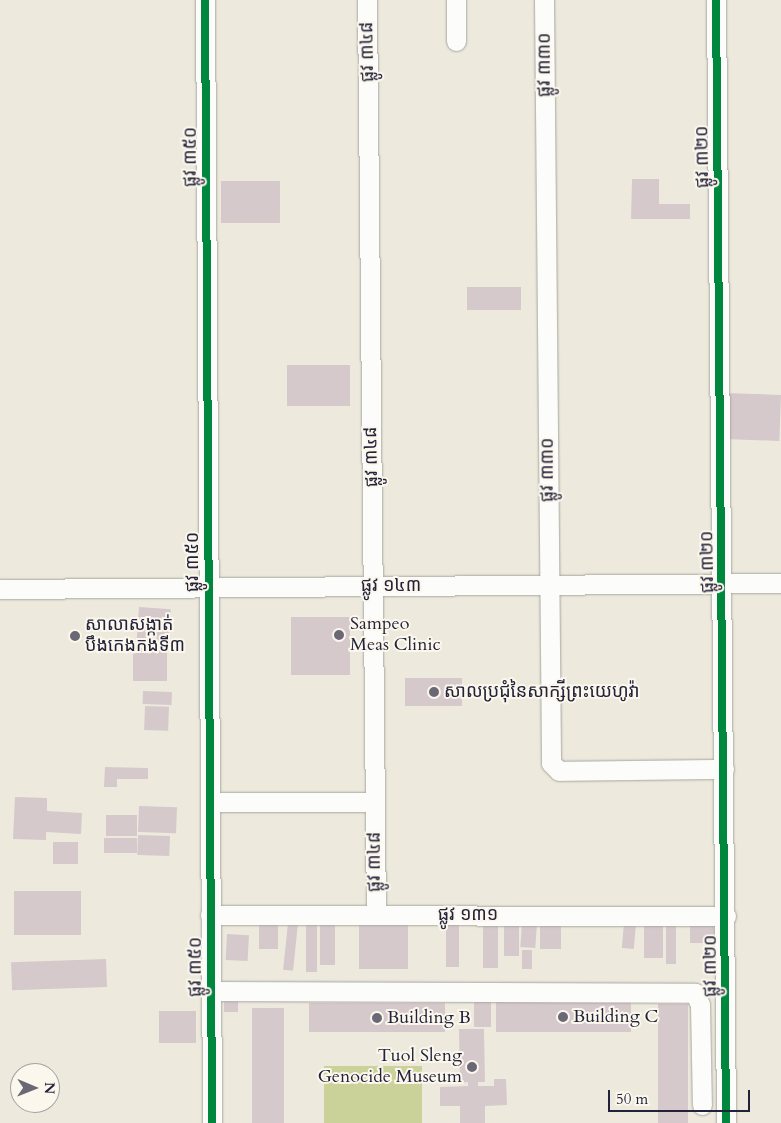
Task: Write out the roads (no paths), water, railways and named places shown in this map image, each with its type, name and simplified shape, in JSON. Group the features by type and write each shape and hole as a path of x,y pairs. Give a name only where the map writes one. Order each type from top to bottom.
{"street":[{"name":"ផ្លូវ ៣៥០","path":"205,0 212,1123"},
{"name":"ផ្លូវ ៣៤៨","path":"367,0 376,915"},
{"path":"456,0 456,41"},
{"name":"ផ្លូវ ៣៣០","path":"544,0 552,763 554,768 559,771 724,769"},
{"name":"ផ្លូវ ៣២០","path":"716,0 726,916 726,1123"},
{"name":"ផ្លូវ ១៤៣","path":"0,589 781,583"},
{"path":"210,802 375,802"},
{"name":"ផ្លូវ ១៣១","path":"210,914 726,916"},
{"path":"211,991 695,993 700,1005 702,1105"}],"place":[{"name":"Sampeo Meas Clinic","path":"339,635"},
{"name":"សាលាសង្កាត់ បឹងកេងកងទី៣","path":"75,636"},
{"name":"សាលប្រជុំនៃសាក្សីព្រះយេហូវ៉ា","path":"434,692"},
{"name":"Building C","path":"563,1017"},
{"name":"Building B","path":"377,1018"},
{"name":"Tuol Sleng Genocide Museum","path":"472,1067"}]}
